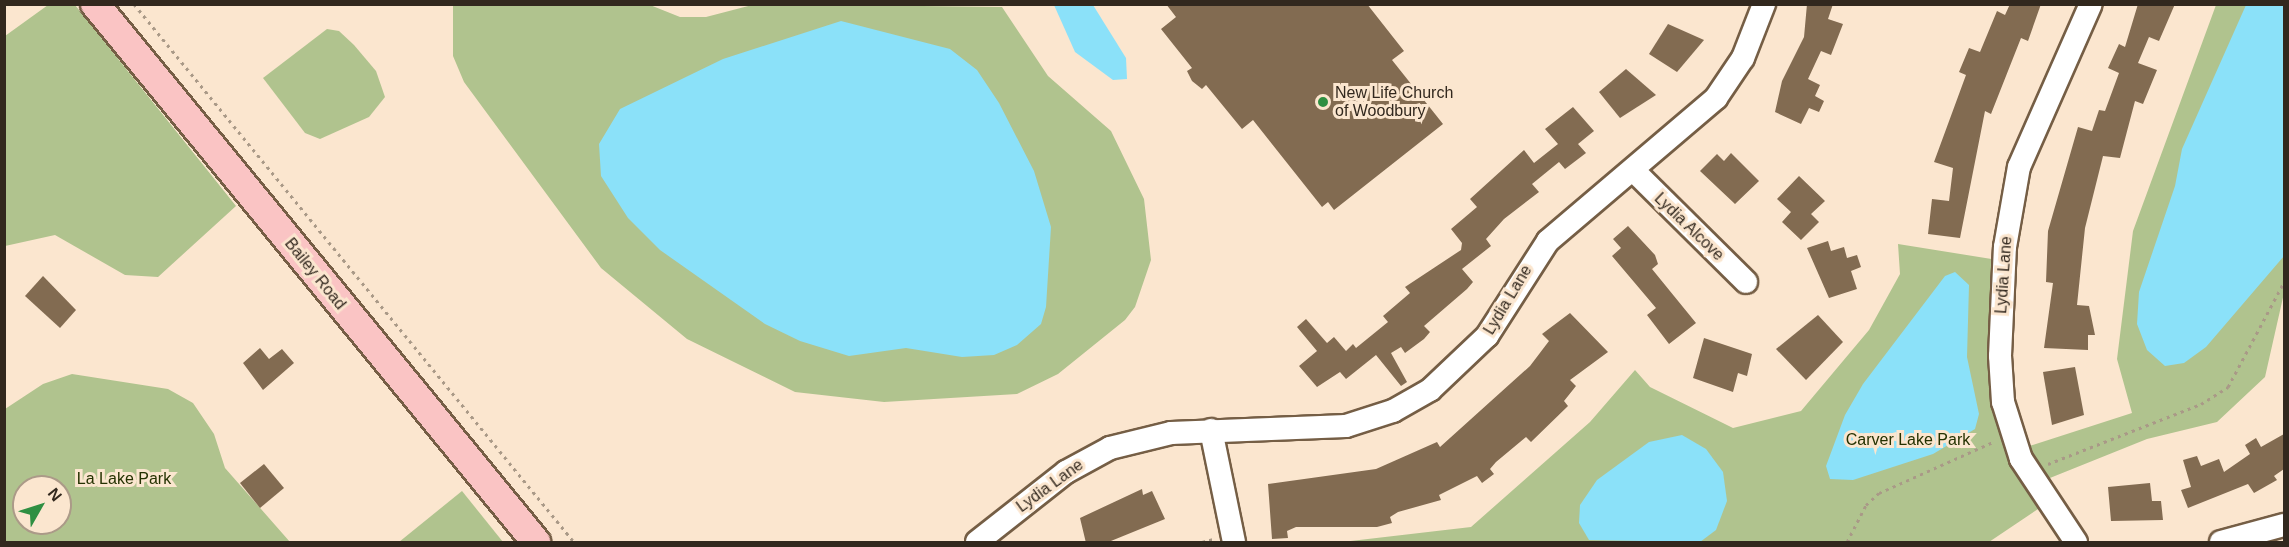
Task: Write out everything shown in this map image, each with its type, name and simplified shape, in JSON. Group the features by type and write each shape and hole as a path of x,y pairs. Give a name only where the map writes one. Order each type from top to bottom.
{"main road":[{"name":"Bailey Road","path":"95,4 536,543"}],"street":[{"name":"Lydia Lane","path":"2076,543 2027,472 2011,433 2000,356 2011,202 2036,118 2091,4"},
{"name":"Lydia Lane","path":"977,543 1088,458 1139,439 1211,430 1330,428 1386,414 1420,396 1482,343 1548,241 1720,93 1743,58 1762,5"},
{"name":"Lydia Alcove","path":"1633,170 1746,282"},
{"path":"1211,430 1234,543"},
{"path":"2221,543 2284,525"}],"path":[{"path":"134,4 574,543"},
{"path":"2027,472 2140,430 2228,387 2284,282"},
{"path":"1847,543 1866,504 1879,493 2011,433"},
{"path":"1497,543 1534,543"}],"green space":[{"path":"756,4 1002,7 1048,76 1111,131 1144,199 1151,260 1135,307 1125,320 1058,374 1017,394 884,402 795,392 687,339 601,268 464,82 453,56 453,5 650,5 680,17 706,17"},
{"path":"48,5 75,5 236,206 158,277 125,275 55,235 5,246 5,36"},
{"name":"Carver Lake Park","path":"2216,5 2284,5 2284,293 2265,377 2217,422 2147,439 2035,484 2047,503 1989,542 1342,542 1471,527 1590,422 1635,370 1650,387 1733,428 1801,411 1869,330 1900,274 1898,244 2004,261 2017,450 2132,413 2117,359 2133,231"},
{"path":"327,29 339,31 354,45 376,71 385,97 369,117 320,139 305,133 263,78"},
{"name":"La Lake Park","path":"72,374 168,389 193,403 214,434 225,468 290,542 5,542 5,409 43,384"},
{"path":"462,491 503,542 399,542"}],"water":[{"path":"1054,5 1093,5 1126,58 1127,79 1113,80 1075,52"},
{"path":"2246,5 2284,5 2284,256 2206,347 2184,363 2165,366 2147,350 2137,324 2139,292 2175,186 2182,149"},
{"path":"841,21 950,49 977,70 999,103 1034,171 1051,227 1046,307 1041,324 1017,345 994,355 962,357 906,348 849,356 800,341 765,324 660,250 628,218 601,176 599,144 620,109 723,59"},
{"path":"1955,272 1969,285 1967,357 1979,414 1975,429 1933,454 1853,480 1830,479 1826,466 1845,415 1863,384 1945,276"},
{"path":"1682,435 1706,449 1723,472 1727,501 1716,530 1700,542 1589,540 1579,523 1580,505 1597,480 1649,442"}],"building":[{"name":"New Life Church of Woodbury","path":"1166,4 1367,4 1404,51 1392,60 1443,124 1334,210 1328,202 1322,207 1253,120 1242,129 1206,85 1202,89 1192,81 1187,71 1192,68 1161,29 1176,17"},
{"path":"1807,4 1833,4 1828,19 1843,24 1831,55 1821,51 1808,79 1820,85 1815,96 1824,101 1819,112 1809,108 1801,124 1775,112 1782,81 1804,37"},
{"path":"2010,4 2041,4 2028,41 2021,38 1991,114 1985,111 1960,238 1928,234 1932,199 1949,201 1953,168 1934,162 1966,75 1959,72 1969,48 1980,52 1997,11 2005,15"},
{"path":"2138,4 2175,4 2159,41 2149,37 2138,63 2157,70 2143,104 2135,101 2120,158 2103,156 2085,228 2077,305 2089,306 2095,335 2088,335 2088,350 2044,348 2053,283 2046,282 2048,231 2078,127 2092,131 2099,110 2105,111 2119,73 2108,68 2119,44 2125,47"},
{"path":"1668,24 1704,40 1677,72 1649,54"},
{"path":"1626,69 1656,95 1620,118 1599,92"},
{"path":"1573,107 1594,131 1578,144 1586,153 1565,169 1559,162 1532,184 1539,192 1504,219 1486,239 1491,246 1462,269 1473,282 1424,326 1430,332 1424,339 1405,353 1401,347 1391,353 1407,382 1401,386 1376,355 1346,379 1340,372 1317,387 1299,366 1317,351 1297,327 1306,319 1327,343 1334,337 1346,351 1353,344 1356,348 1388,322 1383,316 1410,293 1405,287 1461,250 1462,243 1451,229 1477,207 1470,199 1524,150 1534,163 1558,144 1545,129"},
{"path":"1731,153 1759,181 1735,204 1700,171 1717,154 1724,161"},
{"path":"1799,176 1825,201 1811,214 1819,222 1801,240 1782,222 1791,212 1777,199"},
{"path":"1628,226 1655,255 1658,264 1652,269 1696,323 1669,344 1647,315 1656,308 1612,256 1621,248 1613,239"},
{"path":"1828,241 1831,251 1844,247 1847,258 1857,255 1861,267 1851,271 1857,289 1829,298 1807,248"},
{"path":"43,276 76,310 60,328 25,296"},
{"path":"1570,313 1608,352 1570,380 1576,386 1564,401 1568,406 1531,442 1526,437 1496,462 1490,469 1494,474 1482,483 1477,476 1439,495 1441,500 1398,512 1390,517 1392,523 1377,527 1296,527 1287,531 1288,538 1272,539 1268,484 1376,469 1437,442 1440,447 1530,366 1549,341 1542,334"},
{"path":"1818,315 1843,342 1806,380 1776,349"},
{"path":"1704,338 1752,354 1747,376 1738,373 1733,392 1693,378"},
{"path":"260,348 269,359 282,349 294,363 263,390 243,363"},
{"path":"2075,367 2084,415 2052,425 2043,372"},
{"path":"2284,434 2284,469 2274,476 2277,480 2254,493 2248,484 2188,508 2181,490 2191,487 2183,460 2197,456 2201,466 2219,459 2224,472 2250,454 2245,445 2256,438 2261,447"},
{"path":"264,464 284,488 260,508 240,483"},
{"path":"2150,483 2152,501 2161,501 2163,520 2111,521 2108,487"},
{"path":"1142,489 1143,495 1152,491 1165,519 1106,543 1086,543 1080,518"}],"place":[{"name":"New Life Church of Woodbury","path":"1323,102"}]}
